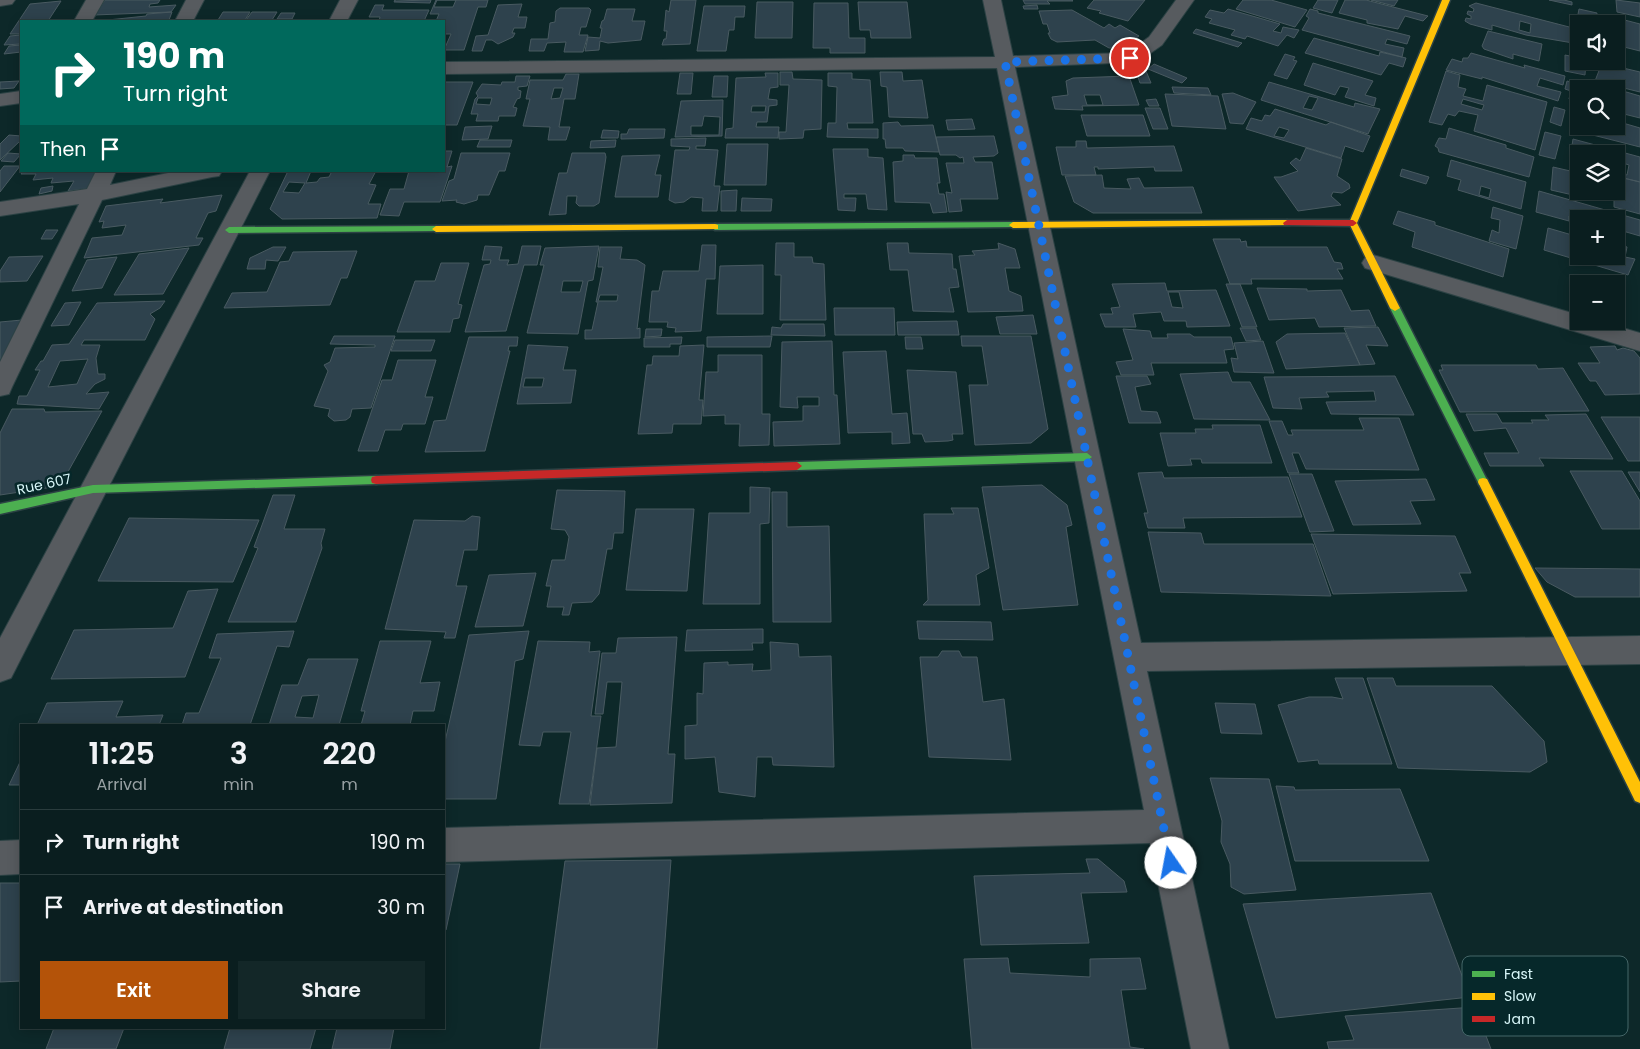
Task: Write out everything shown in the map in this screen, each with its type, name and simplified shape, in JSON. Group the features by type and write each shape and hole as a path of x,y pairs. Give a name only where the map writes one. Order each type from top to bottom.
{"street":[{"path":"0,1 6,0"},
{"path":"85,20 95,0"},
{"path":"185,20 195,0"},
{"path":"339,20 349,0"},
{"path":"992,0 1210,1049"},
{"path":"445,68 1005,62 1130,58 1145,52 1156,42 1185,0"},
{"path":"1446,0 1353,223 1640,796"},
{"path":"0,100 20,97"},
{"path":"0,388 105,172"},
{"path":"0,209 93,195 207,172"},
{"path":"0,668 259,172"},
{"path":"229,230 1353,223"},
{"path":"1373,263 1640,342"},
{"name":"Rue 607","path":"0,509 94,489 1087,457"},
{"path":"1129,657 1640,650"},
{"path":"445,846 1163,826"},
{"path":"0,858 20,857"}],"building":[{"path":"105,0 160,0 158,3 150,4 149,7 176,5 171,12 94,15"},
{"path":"395,0 431,0 430,3 394,2"},
{"path":"436,0 434,7 453,7 456,0 488,0 486,7 478,7 464,50 445,50 451,34 445,34 445,20 436,20 439,14 430,14"},
{"path":"671,0 696,0 690,44 662,45 664,39 666,39 667,31 664,31 666,10 669,12"},
{"path":"1023,0 1073,1 1047,1 1050,4 1025,4"},
{"path":"1094,0 1145,0 1128,21 1087,8"},
{"path":"1243,0 1271,0 1307,10 1295,27 1236,9"},
{"path":"1318,0 1338,0 1332,13 1313,8"},
{"path":"1345,0 1366,0 1428,16 1423,21 1405,16 1398,29 1367,23 1367,20 1339,13"},
{"path":"1371,0 1398,0 1394,6"},
{"path":"1549,0 1564,0 1572,2 1572,5"},
{"path":"1616,0 1640,3 1640,17 1617,12"},
{"path":"61,1 49,20 20,20 20,34 10,34 30,4"},
{"path":"757,2 793,2 792,38 755,38"},
{"path":"858,2 907,2 911,38 871,38 870,30 860,30"},
{"path":"814,3 848,3 849,38 865,38 865,53 830,53 830,48 813,48"},
{"path":"1476,3 1570,27 1570,42 1526,35 1492,25 1492,30 1470,24 1465,21 1466,18 1471,19 1471,16 1467,14 1468,11 1473,12 1474,9 1469,6","holes":["1520,21 1531,24 1530,33 1519,30"]},
{"path":"522,4 518,17 527,17 525,28 514,28 512,33 515,33 513,37 498,44 492,40 486,40 482,51 472,51 476,36 488,35 498,5"},
{"path":"375,5 384,5 382,10 429,10 424,20 379,20 380,17 369,17"},
{"path":"1037,5 1038,9 1024,9 1023,6"},
{"path":"704,6 745,6 744,17 735,17 734,30 729,30 726,51 697,51"},
{"path":"560,8 589,8 591,10 586,27 581,27 579,35 588,35 583,52 564,52 566,42 547,43 544,51 529,51 531,39 548,39 550,23 555,22 556,11"},
{"path":"607,9 635,9 632,21 645,21 641,40 608,43 600,41 599,50 585,51 588,37 600,38 602,28 600,28"},
{"path":"1228,9 1280,24 1273,31 1281,33 1283,27 1299,30 1294,38 1287,35 1278,46 1247,36 1245,39 1231,35 1235,30 1209,23 1212,19 1205,17 1210,10 1224,13"},
{"path":"1310,9 1318,11 1318,13 1410,36 1407,44 1387,39 1385,44 1404,48 1402,57 1302,30 1309,18 1306,16"},
{"path":"1579,9 1597,13 1597,15 1578,15"},
{"path":"1072,10 1104,28 1109,24 1115,28 1120,25 1139,36 1120,48 1109,48 1095,40 1057,42 1051,39 1047,24 1043,24 1039,11"},
{"path":"172,12 169,20 108,20 146,16 147,14"},
{"path":"223,12 250,12 245,20 218,20"},
{"path":"252,12 277,12 272,20 246,20"},
{"path":"281,13 295,13 292,19 277,19"},
{"path":"1625,20 1640,24 1640,51 1625,47"},
{"path":"1196,29 1242,43 1238,47 1193,33"},
{"path":"1488,31 1542,44 1539,61 1513,54 1513,59 1484,49 1482,46"},
{"path":"20,35 20,44 4,45 10,36"},
{"path":"1314,38 1379,56 1380,52 1406,58 1403,67 1389,63 1381,75 1305,53"},
{"path":"20,45 20,52 4,54 9,46"},
{"path":"1471,53 1525,68 1524,65 1565,76 1563,85 1540,78 1537,86 1561,92 1558,101 1482,77 1482,79 1446,70 1452,59 1462,62 1463,58 1468,58"},
{"path":"1285,54 1295,57 1293,60 1297,61 1287,79 1274,75"},
{"path":"1565,55 1570,56 1570,70 1585,70 1585,75 1565,71"},
{"path":"1313,63 1373,81 1365,95 1376,98 1374,106 1345,97 1349,88 1340,86 1335,95 1304,85"},
{"path":"1154,64 1187,78 1182,83 1148,69"},
{"path":"1625,68 1640,72 1640,92 1625,88 1625,80 1595,80 1599,70 1625,70"},
{"path":"1136,71 1146,71 1151,83 1140,83"},
{"path":"1446,71 1460,75 1458,87 1466,89 1463,96 1483,101 1487,85 1547,102 1535,150 1474,131 1478,115 1459,111 1455,116 1448,114 1442,125 1429,122","holes":["1463,99 1484,105 1482,110 1461,104"]},
{"path":"780,72 792,72 793,79 822,80 821,129 804,130 803,138 779,139 779,132 786,132 789,85 780,85"},
{"path":"880,72 902,72 903,81 922,80 928,118 889,117 887,87 881,86"},
{"path":"680,73 693,73 691,94 677,94"},
{"path":"765,73 778,73 778,87 770,88 768,99 777,100 777,105 769,106 767,122 757,122 756,127 779,127 778,138 725,138 726,129 733,128 736,78 766,77","holes":["752,106 766,106 765,112 751,112"]},
{"path":"828,73 852,73 852,79 870,80 873,123 847,123 848,129 878,129 878,138 827,137 828,123 836,123 837,87 828,86"},
{"path":"566,74 579,74 575,99 564,99 559,127 570,127 566,140 548,140 550,127 523,126 530,99 526,99 530,80 563,80","holes":["554,88 563,88 560,98 551,99"]},
{"path":"516,76 530,76 527,86 518,87 518,90 521,91 520,98 517,99 513,107 517,108 515,116 499,116 498,121 476,121 478,114 471,114 475,99 478,96 476,93 482,84 501,85 502,82 515,82","holes":["478,98 492,98 490,105 476,104"]},
{"path":"714,76 728,76 727,97 712,97"},
{"path":"1129,76 1139,105 1082,106 1083,110 1055,109 1052,97 1068,95 1066,81 1073,78","holes":["1084,95 1100,95 1103,105 1087,105"]},
{"path":"19,81 14,88 0,89 0,82"},
{"path":"1567,81 1570,82 1570,91 1565,89"},
{"path":"445,82 473,82 457,125 445,125"},
{"path":"1269,82 1354,107 1355,103 1380,109 1368,134 1261,100","holes":["1309,96 1318,98 1312,110 1303,108"]},
{"path":"1172,87 1208,88 1211,95 1174,93"},
{"path":"1625,92 1640,96 1640,118 1625,114"},
{"path":"1233,93 1256,102 1243,124 1230,123 1222,94"},
{"path":"1165,94 1218,96 1226,129 1172,126"},
{"path":"1156,99 1159,106 1149,106 1146,100"},
{"path":"723,100 722,136 675,137 681,101","holes":["704,116 720,117 719,135 691,135 691,126 702,126"]},
{"path":"1554,107 1565,110 1561,126 1550,122"},
{"path":"1145,108 1160,108 1168,129 1153,129"},
{"path":"1275,109 1326,125 1331,122 1370,136 1363,152 1345,146 1341,158 1246,129 1251,118 1262,121 1265,115 1270,116","holes":["1279,127 1289,130 1284,138 1274,136"]},
{"path":"1081,115 1143,115 1150,136 1087,136"},
{"path":"972,119 975,129 948,130 946,120"},
{"path":"898,122 901,126 933,125 939,152 905,151 903,148 886,148 885,139 883,139 883,123"},
{"path":"1625,124 1640,128 1640,147 1593,135 1625,135"},
{"path":"492,126 488,139 462,140 465,127"},
{"path":"1449,128 1506,145 1506,148 1534,157 1529,177 1439,152 1435,146 1439,138 1446,139"},
{"path":"629,129 665,129 664,138 621,139 621,134 627,134"},
{"path":"603,130 619,131 618,138 601,138"},
{"path":"1545,132 1561,136 1555,159 1539,155"},
{"path":"9,135 20,136 20,141 0,160 0,144"},
{"path":"994,136 998,153 994,156 973,157 975,162 992,162 998,199 960,199 962,211 949,212 946,192 952,193 946,163 964,163 963,157 940,155 936,137"},
{"path":"706,138 705,146 696,146 696,149 718,150 714,186 720,186 717,211 702,211 703,198 691,197 684,202 675,203 669,200 675,150 689,150 690,147 671,146 671,139"},
{"path":"1573,139 1595,145 1572,145"},
{"path":"480,140 512,140 510,147 477,147"},
{"path":"616,140 615,147 590,148 591,141"},
{"path":"1076,141 1086,141 1087,148 1174,146 1182,171 1155,171 1154,167 1098,169 1098,167 1094,167 1096,175 1062,175 1056,147 1076,147"},
{"path":"727,144 768,144 766,185 724,185"},
{"path":"1306,148 1342,159 1337,176 1349,184 1350,188 1342,193 1333,192 1331,196 1341,205 1298,211 1274,177 1281,177 1298,171 1290,163 1296,158 1300,161"},
{"path":"833,149 868,149 868,157 883,158 887,210 868,209 866,194 844,194 844,198 856,198 855,211 838,210"},
{"path":"445,151 452,151 447,167 452,166 440,202 404,202 399,216 380,215 390,189 404,189 409,172 445,172"},
{"path":"8,153 20,154 14,162 1,161"},
{"path":"461,153 510,153 505,171 499,171 489,195 478,195 477,200 464,204 456,202 457,200 442,201 449,181 454,179"},
{"path":"572,153 605,153 599,203 594,206 579,206 576,203 577,196 567,196 566,214 549,215 559,173 567,173"},
{"path":"1625,153 1640,157 1640,182 1625,178 1629,165 1625,164"},
{"path":"660,155 655,175 661,175 658,197 615,197 622,156"},
{"path":"903,155 914,155 915,158 937,158 940,183 937,183 939,194 944,194 947,212 933,213 930,203 895,202 893,162 903,161"},
{"path":"1451,160 1526,182 1521,209 1458,190 1461,180 1447,176","holes":["1481,186 1491,189 1489,198 1479,195"]},
{"path":"4,166 20,166 0,192 0,171"},
{"path":"1553,167 1570,171 1570,194 1551,190"},
{"path":"1402,169 1429,177 1426,184 1400,176"},
{"path":"22,172 96,172 87,189 68,191 74,181 51,183 53,178 33,180 36,174 21,174"},
{"path":"288,172 311,172 306,183 317,182 320,178 329,177 332,172 375,172 369,184 376,185 368,204 381,204 377,218 282,219 270,209","holes":["289,182 305,183 299,193 283,192"]},
{"path":"1102,175 1104,188 1131,189 1127,179 1139,178 1144,188 1193,187 1202,213 1093,213 1074,202 1065,176"},
{"path":"1625,178 1640,182 1640,214 1614,207 1614,200 1625,200"},
{"path":"53,186 52,191 39,194 41,188"},
{"path":"737,190 736,211 721,211 721,191"},
{"path":"1539,191 1605,210 1570,210 1569,221 1536,212"},
{"path":"222,195 216,211 208,213 196,238 203,238 199,245 84,258 92,238 122,235 126,225 102,228 104,221 99,222 106,206 163,199 160,203"},
{"path":"742,198 772,199 771,211 741,211"},
{"path":"1493,207 1523,216 1516,249 1489,241 1492,230 1499,233 1500,220 1491,218"},
{"path":"1398,211 1435,222 1435,225 1509,249 1503,277 1412,247 1415,232 1393,224"},
{"path":"1625,216 1640,220 1640,236 1625,232"},
{"path":"1548,228 1570,234 1570,258 1544,250"},
{"path":"46,230 58,230 52,239 41,239"},
{"path":"1213,239 1240,239 1241,242 1246,241 1247,247 1327,247 1334,262 1341,263 1343,269 1337,269 1343,279 1251,279 1252,284 1230,284"},
{"path":"776,243 794,243 794,257 812,257 813,263 824,264 826,320 780,320 781,275 775,275"},
{"path":"887,243 908,243 909,253 952,254 953,269 956,269 959,287 949,288 954,312 913,311 908,270 890,270"},
{"path":"998,243 1015,249 1020,268 1005,268 1009,291 1021,296 1023,311 968,312 959,256 975,255 972,251 999,249"},
{"path":"702,245 716,245 715,279 706,279 701,331 675,332 676,328 667,327 668,322 649,322 652,291 659,291 663,271 699,271"},
{"path":"485,246 502,247 499,260 509,260 507,265 518,264 522,246 541,246 537,265 524,265 506,331 465,332 484,265 490,264 491,260 482,260"},
{"path":"599,246 593,280 588,281 578,334 527,333 544,265 540,265 545,248","holes":["563,281 583,281 580,292 561,292"]},
{"path":"273,247 286,247 278,261 266,260 265,269 247,269 250,258"},
{"path":"600,247 622,247 620,259 637,260 645,265 637,329 640,328 640,338 585,339 585,330 592,330 598,302 596,302 603,267 598,267","holes":["600,295 618,295 617,301 598,301"]},
{"path":"189,248 163,294 114,295 139,254"},
{"path":"357,251 347,278 341,278 330,305 224,308 232,293 267,292 280,262 289,261 293,252"},
{"path":"43,256 27,281 0,282 0,271 9,257"},
{"path":"117,257 102,288 72,291 87,260"},
{"path":"1625,257 1635,259 1628,275 1594,265 1625,265"},
{"path":"441,263 469,263 458,304 462,305 459,318 453,319 450,332 397,332 415,281 435,281"},
{"path":"763,265 763,314 717,314 720,266"},
{"path":"1165,283 1167,291 1216,290 1230,326 1187,327 1186,321 1164,321 1161,312 1133,314 1136,327 1105,327 1100,314 1113,314 1111,308 1120,307 1112,284","holes":["1168,292 1179,292 1183,308 1172,307"]},
{"path":"1226,284 1240,284 1257,327 1242,327"},
{"path":"1257,288 1307,289 1307,291 1341,290 1351,311 1369,310 1376,326 1319,327 1315,318 1269,320"},
{"path":"165,301 160,308 150,314 155,319 145,340 84,340 81,345 100,345 96,358 98,374 105,374 105,379 95,384 86,394 109,392 99,409 17,404 19,396 27,396 40,370 35,370 43,361 52,345 69,344 97,303","holes":["88,359 77,384 48,387 60,361"]},
{"path":"81,302 69,325 51,326 65,303"},
{"path":"834,308 894,308 895,335 835,335"},
{"path":"1033,315 1037,334 1000,334 996,317"},
{"path":"22,320 0,362 0,322"},
{"path":"957,321 959,335 898,335 897,322"},
{"path":"783,324 824,324 825,336 771,335 772,327 781,328"},
{"path":"1378,327 1388,346 1366,345 1375,364 1360,365 1344,328"},
{"path":"1240,328 1256,328 1261,340 1246,341"},
{"path":"646,329 662,329 661,336 645,337"},
{"path":"1123,329 1150,331 1152,338 1168,338 1167,334 1190,334 1194,337 1231,337 1234,349 1224,350 1227,363 1151,363 1154,375 1121,375 1116,362 1133,360"},
{"path":"1345,333 1360,365 1286,369 1276,342 1287,334"},
{"path":"334,336 395,336 371,408 352,409 350,417 346,420 334,421 328,416 330,409 314,406 328,371 324,365 330,362 335,348 375,347 375,345 330,344"},
{"path":"772,336 770,347 707,347 707,337"},
{"path":"961,336 1031,336 1048,429 1031,443 975,445 969,385 988,385 982,346 962,346"},
{"path":"469,337 518,337 517,346 509,346 508,351 510,351 485,451 425,452 434,421 446,420"},
{"path":"682,337 681,344 670,344 670,347 644,347 644,338"},
{"path":"905,337 921,337 923,349 906,349"},
{"path":"395,340 435,340 431,351 391,351"},
{"path":"832,341 834,395 837,395 840,444 774,446 773,422 803,421 803,406 819,406 819,397 797,397 798,408 780,407 782,342"},
{"path":"1263,341 1274,373 1234,372 1231,358 1238,359 1234,343"},
{"path":"528,345 568,347 563,370 576,370 571,403 517,404","holes":["525,378 544,378 542,387 523,387"]},
{"path":"704,345 699,400 703,400 701,424 673,424 672,433 638,434 647,365 652,365 653,356 679,356 680,346"},
{"path":"1615,346 1617,350 1623,348 1634,351 1640,358 1640,394 1605,395 1596,381 1590,381 1578,363 1600,363 1590,347"},
{"path":"886,351 892,414 907,413 910,443 892,444 892,432 848,433 843,352"},
{"path":"718,355 762,355 762,414 770,414 769,445 739,446 740,424 725,424 725,415 703,416 706,372 718,372"},
{"path":"398,360 436,360 425,397 433,397 425,424 403,424 401,430 385,430 378,451 358,451 382,380 392,380"},
{"path":"1441,365 1536,365 1538,369 1563,368 1589,411 1460,412 1439,370 1443,370"},
{"path":"907,370 956,372 963,434 952,434 953,440 925,442 922,434 913,434"},
{"path":"1228,372 1232,382 1250,382 1270,420 1194,419 1180,374"},
{"path":"1116,376 1147,376 1151,384 1135,387 1141,411 1157,412 1161,423 1129,423"},
{"path":"1395,376 1414,415 1331,414 1326,402 1376,401 1374,391 1326,392 1329,397 1299,398 1302,409 1273,408 1264,377"},
{"path":"12,409 44,409 45,412 102,411 60,486 0,495 0,433"},
{"path":"1466,414 1497,414 1502,423 1533,423 1531,420 1549,420 1545,415 1586,414 1613,459 1539,458 1544,466 1490,466 1484,453 1519,453 1506,428 1474,431"},
{"path":"1601,417 1640,417 1640,461 1628,461"},
{"path":"1359,418 1399,418 1419,470 1306,469 1299,453 1292,453 1299,473 1288,473 1269,421 1282,421 1288,435 1293,435 1291,430 1364,430"},
{"path":"1212,425 1260,425 1272,463 1202,463 1201,459 1190,459 1192,465 1168,466 1160,433 1196,433 1195,429 1213,429"},
{"path":"1570,471 1622,471 1640,501 1640,529 1602,529"},
{"path":"1162,472 1164,478 1288,477 1302,517 1183,518 1185,528 1148,528 1144,513 1148,513 1138,473"},
{"path":"1628,472 1640,472 1640,492"},
{"path":"1289,474 1312,474 1334,531 1310,532"},
{"path":"1426,479 1435,500 1410,501 1421,524 1353,525 1335,481"},
{"path":"1042,485 1067,505 1072,525 1066,527 1078,605 1003,610 982,487"},
{"path":"750,487 770,488 769,523 760,524 760,604 703,604 709,513 750,513"},
{"path":"557,490 625,491 623,533 614,533 612,549 607,549 599,594 592,602 572,603 569,615 562,615 564,607 547,607 551,586 546,586 552,560 565,560 569,537 565,530 551,529"},
{"path":"772,492 787,492 787,527 829,526 831,622 773,622"},
{"path":"273,495 295,495 284,529 325,529 321,543 322,548 296,622 228,622 258,548 254,547"},
{"path":"951,508 978,508 989,568 976,575 980,605 923,605 928,600 924,514 954,514"},
{"path":"636,509 694,509 687,591 626,590"},
{"path":"472,516 480,517 477,550 464,550 456,586 467,586 455,638 444,638 446,632 385,629 414,520 465,521"},
{"path":"129,518 259,520 233,582 98,581"},
{"path":"1148,532 1201,533 1204,544 1313,544 1331,596 1161,592"},
{"path":"1311,534 1455,536 1471,573 1459,573 1467,591 1333,594"},
{"path":"1535,568 1640,569 1640,597 1575,597 1547,582"},
{"path":"536,573 523,626 475,627 489,575"},
{"path":"218,589 185,677 51,679 74,630 173,628 188,591"},
{"path":"917,621 991,622 993,640 919,639"},
{"path":"763,629 763,643 752,643 753,650 685,651 687,630"},
{"path":"294,631 289,647 277,646 250,724 182,724 186,713 199,713 221,658 209,658 217,634"},
{"path":"529,631 523,659 515,661 496,799 445,799 445,742 469,635"},
{"path":"677,637 668,754 675,754 672,803 590,805 597,748 616,747 622,682 607,682 603,714 595,714 602,653 616,653 618,638"},
{"path":"380,641 431,641 420,683 440,682 434,711 413,711 410,724 361,724 365,711 361,711"},
{"path":"538,641 590,642 589,652 600,651 591,716 601,716 589,804 559,804 571,732 543,732 540,746 519,745"},
{"path":"770,642 798,644 799,657 831,656 834,767 773,765 772,757 757,757 755,797 719,792 715,757 685,759 685,726 697,725 697,693 703,694 704,663 728,662 728,665 753,664 752,671 771,670"},
{"path":"942,651 959,651 962,657 977,657 983,702 1004,699 1011,760 929,757 920,657 938,657"},
{"path":"308,659 358,659 339,724 269,724 282,685 298,685","holes":["319,695 313,718 295,717 302,696"]},
{"path":"1335,678 1363,678 1392,764 1319,764 1318,760 1298,762 1278,705 1309,697 1343,699"},
{"path":"1367,678 1393,678 1396,686 1492,686 1544,741 1547,762 1530,772 1398,768"},
{"path":"123,701 116,717 163,715 159,724 37,724 47,703"},
{"path":"1215,703 1255,704 1262,734 1221,733"},
{"path":"20,762 20,785 9,785"},
{"path":"1210,778 1269,779 1296,890 1244,894 1231,887 1230,864 1221,842 1222,821"},
{"path":"1276,786 1294,787 1295,790 1400,789 1429,861 1295,861"},
{"path":"1086,859 1098,859 1124,881 1127,892 1081,893 1089,943 981,945 974,876 1090,873"},
{"path":"671,860 657,1049 540,1049 565,861"},
{"path":"445,864 460,864 446,930"},
{"path":"0,883 20,883 20,981 0,982"},
{"path":"1431,893 1462,976 1462,998 1276,1018 1243,904"},
{"path":"1008,958 1010,973 1090,977 1090,959 1140,958 1146,989 1121,990 1130,1047 1144,1049 972,1049 964,959"},
{"path":"1462,1008 1462,1036 1486,1036 1491,1049 1329,1049 1327,1042 1354,1040 1345,1016"},
{"path":"54,1029 124,1029 116,1049 46,1049"},
{"path":"230,1029 316,1029 310,1049 224,1049"},
{"path":"337,1029 394,1029 390,1049 332,1049"}],"traffic: fast":[{"path":"715,227 1013,225"},
{"path":"229,230 436,229"},
{"path":"1395,308 1483,482"},
{"path":"797,466 1087,457"},
{"path":"0,509 93,489 376,480"}],"traffic: slow":[{"path":"1395,308 1353,223 1446,0"},
{"path":"1013,225 1287,223"},
{"path":"436,229 715,227"},
{"path":"1483,482 1640,796"}],"traffic: jam":[{"path":"1287,223 1353,223"},
{"path":"376,480 797,466"}],"route":[{"path":"1130,58 1005,62 1171,863"}]}
